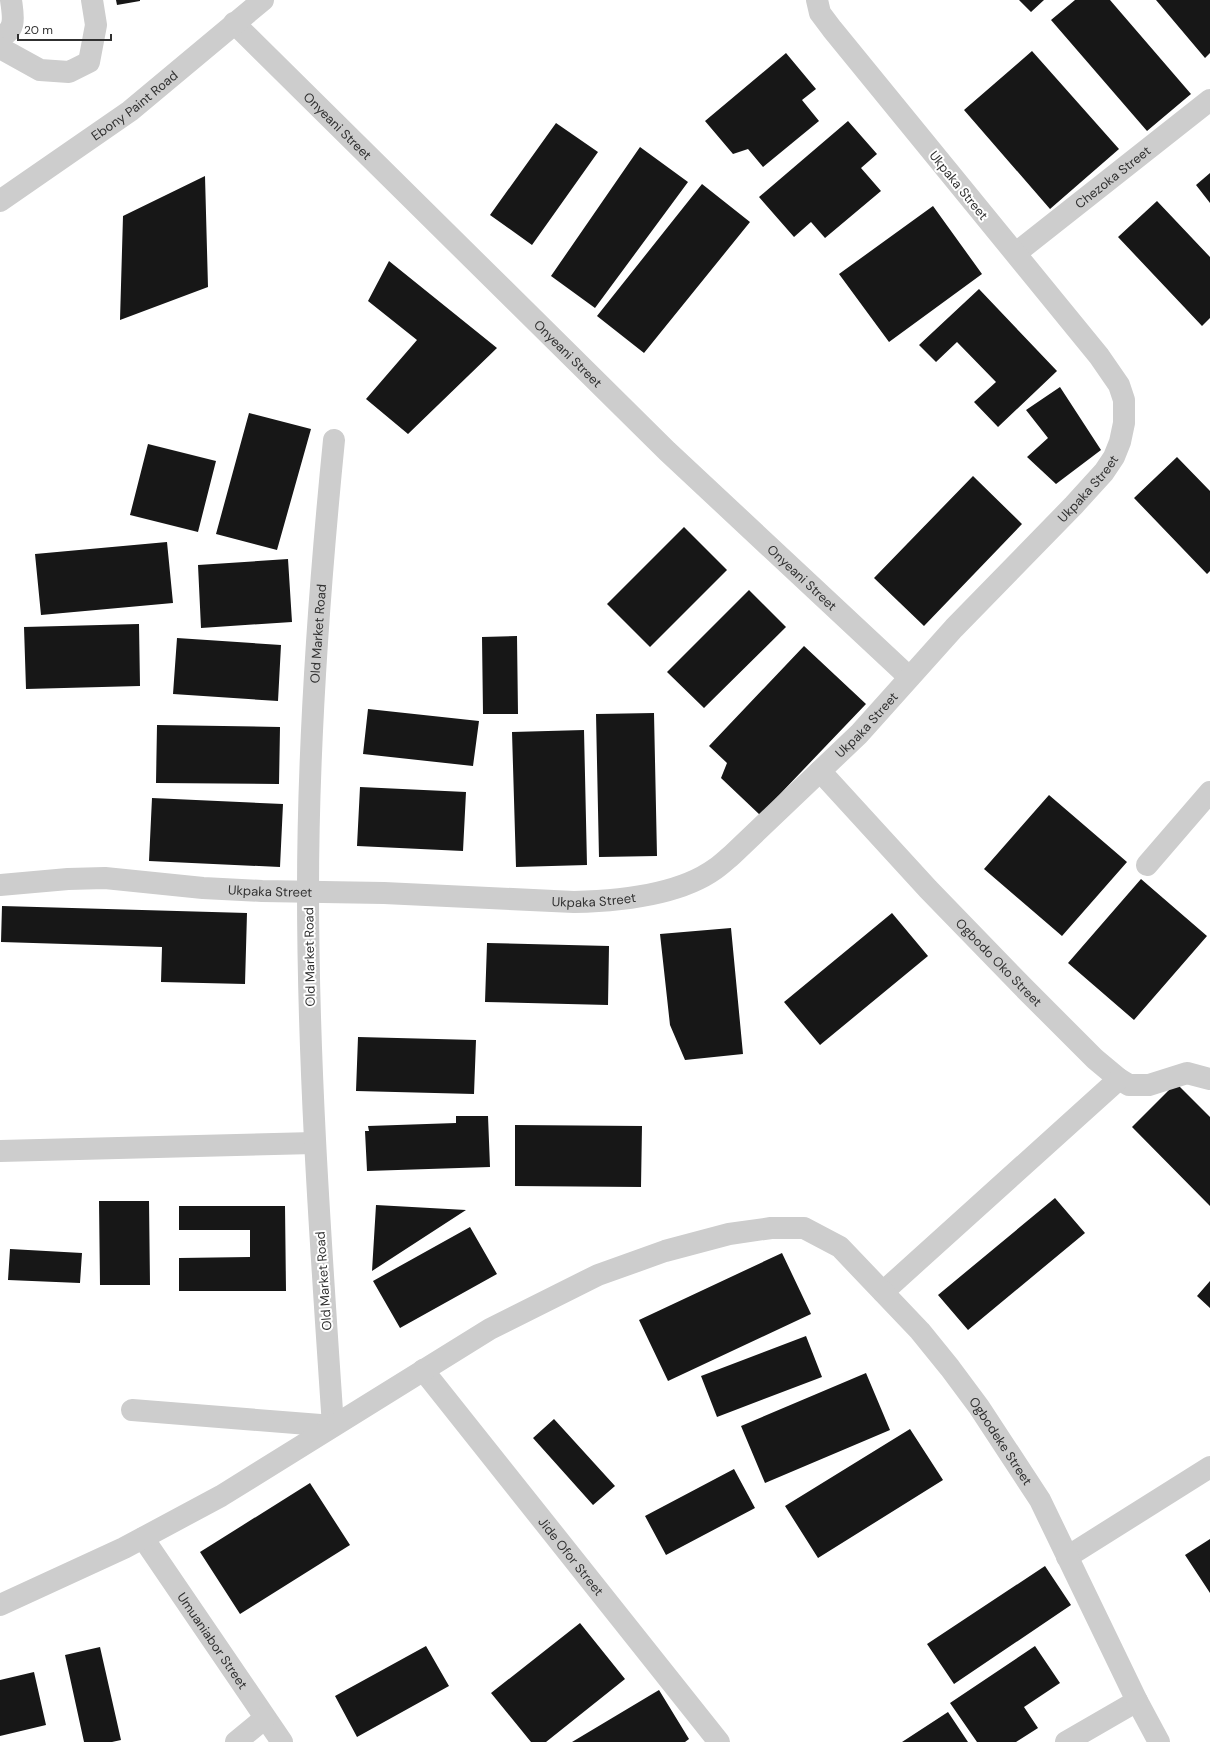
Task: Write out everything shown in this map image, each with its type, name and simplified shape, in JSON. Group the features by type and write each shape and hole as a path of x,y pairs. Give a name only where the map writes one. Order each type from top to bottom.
{"street":[{"path":"0,37 8,34 14,22 11,0"},
{"path":"0,48 40,70 69,72 89,62 96,25 92,0"},
{"name":"Ebony Paint Road","path":"0,202 130,112 263,0"},
{"name":"Ukpaka Street","path":"0,885 68,878 105,878 203,888 384,893 574,902 603,901 656,893 687,883 714,870 859,734 954,628 1094,483 1114,457 1120,442 1124,423 1124,400 1119,385 1099,356 1016,253 824,19 820,13 817,0"},
{"name":"Onyeani Street","path":"234,24 667,451 909,677"},
{"name":"Chezoka Street","path":"1016,253 1210,100"},
{"name":"Old Market Road","path":"333,1426 314,1142 308,892 309,773 323,552 334,440"},
{"name":"Ogbodo Oko Street","path":"820,771 928,889 1094,1059 1129,1085 1149,1085 1187,1073 1210,1079"},
{"path":"1147,865 1210,792"},
{"path":"882,1292 1120,1078"},
{"path":"0,1151 314,1142"},
{"name":"Ogbodeke Street","path":"423,1370 490,1329 598,1275 665,1251 729,1234 771,1228 804,1228 840,1247 925,1337 979,1407 1040,1500 1136,1701 1158,1742"},
{"path":"0,1605 143,1538 221,1496 423,1370"},
{"name":"Jide Ofor Street","path":"423,1370 719,1742"},
{"path":"132,1410 333,1426"},
{"path":"1067,1557 1210,1466"},
{"name":"Umuaniabor Street","path":"143,1538 282,1742"},
{"path":"1066,1742 1136,1701"},
{"path":"236,1742 265,1718"}],"building":[{"path":"116,0 140,0 140,1 117,5"},
{"path":"1019,0 1044,0 1031,12"},
{"path":"1075,0 1110,0 1191,94 1147,131 1051,20"},
{"path":"1156,0 1210,0 1210,53 1205,58"},
{"path":"1032,51 1119,149 1050,209 964,110"},
{"path":"786,53 816,89 802,100 819,121 763,167 748,149 733,154 705,121"},
{"path":"848,121 877,154 861,168 881,191 825,238 811,222 794,237 759,197"},
{"path":"556,123 598,152 532,245 490,215"},
{"path":"640,147 688,182 595,308 551,276"},
{"path":"1210,173 1210,203 1196,185"},
{"path":"205,176 208,287 120,320 123,216"},
{"path":"702,184 750,222 644,353 597,316"},
{"path":"1157,201 1210,257 1210,318 1202,326 1118,237"},
{"path":"933,206 982,274 889,342 839,274"},
{"path":"389,261 497,348 408,434 366,399 417,340 368,301"},
{"path":"979,289 1057,371 998,427 974,402 996,382 957,342 936,362 919,345"},
{"path":"1060,387 1101,450 1056,484 1027,457 1048,438 1026,410"},
{"path":"249,413 311,429 277,550 216,534"},
{"path":"148,444 216,461 198,532 130,515"},
{"path":"1177,457 1210,491 1210,571 1207,574 1134,498"},
{"path":"973,476 1022,524 924,626 874,578"},
{"path":"684,527 727,570 650,647 607,604"},
{"path":"167,542 173,603 41,615 35,554"},
{"path":"288,559 292,622 201,628 198,565"},
{"path":"749,590 786,627 704,708 667,672"},
{"path":"139,624 140,686 26,689 24,627"},
{"path":"517,636 518,714 483,714 482,637"},
{"path":"177,638 281,645 278,701 173,694"},
{"path":"804,646 866,704 760,815 721,778 727,763 709,746"},
{"path":"368,709 479,721 473,766 363,754"},
{"path":"654,713 657,856 599,857 596,714"},
{"path":"157,725 280,727 279,784 156,783"},
{"path":"584,730 587,865 516,867 512,732"},
{"path":"360,787 466,792 463,851 357,846"},
{"path":"1049,795 1127,862 1062,936 984,869"},
{"path":"152,798 283,804 280,867 149,861"},
{"path":"1141,879 1207,936 1134,1020 1068,963"},
{"path":"2,906 247,913 245,984 161,982 162,947 1,942"},
{"path":"892,913 928,956 820,1045 784,1002"},
{"path":"731,928 743,1054 685,1060 670,1025 660,934"},
{"path":"487,943 609,946 608,1005 485,1002"},
{"path":"358,1037 476,1040 474,1094 356,1091"},
{"path":"1176,1083 1210,1117 1210,1206 1132,1127"},
{"path":"456,1116 488,1116 490,1167 367,1171 365,1131 369,1131 368,1126 456,1123"},
{"path":"515,1125 642,1126 641,1187 515,1186"},
{"path":"1055,1198 1085,1233 968,1330 938,1295"},
{"path":"99,1201 149,1201 150,1285 100,1285"},
{"path":"376,1205 466,1210 372,1271"},
{"path":"179,1206 285,1206 286,1291 179,1291 179,1258 250,1257 250,1230 179,1230"},
{"path":"470,1227 497,1274 400,1328 373,1281"},
{"path":"10,1249 82,1253 80,1283 8,1280"},
{"path":"782,1253 811,1314 668,1381 639,1320"},
{"path":"1210,1281 1210,1308 1197,1296"},
{"path":"806,1336 822,1377 717,1417 701,1376"},
{"path":"866,1373 890,1430 765,1483 741,1426"},
{"path":"554,1419 615,1486 593,1505 533,1438"},
{"path":"910,1429 943,1480 818,1558 785,1506"},
{"path":"734,1469 755,1508 666,1555 645,1516"},
{"path":"310,1483 350,1545 240,1614 200,1552"},
{"path":"1210,1539 1210,1593 1185,1555"},
{"path":"1045,1566 1071,1605 954,1684 927,1644"},
{"path":"580,1623 625,1679 546,1742 531,1742 491,1693"},
{"path":"426,1646 449,1686 357,1737 335,1696"},
{"path":"1035,1646 1060,1683 1024,1707 1038,1728 1016,1742 977,1742 950,1703"},
{"path":"100,1647 121,1740 112,1742 84,1742 65,1655"},
{"path":"34,1672 46,1725 0,1736 0,1680"},
{"path":"659,1690 689,1739 685,1742 572,1742"},
{"path":"948,1712 968,1742 902,1742"}]}
